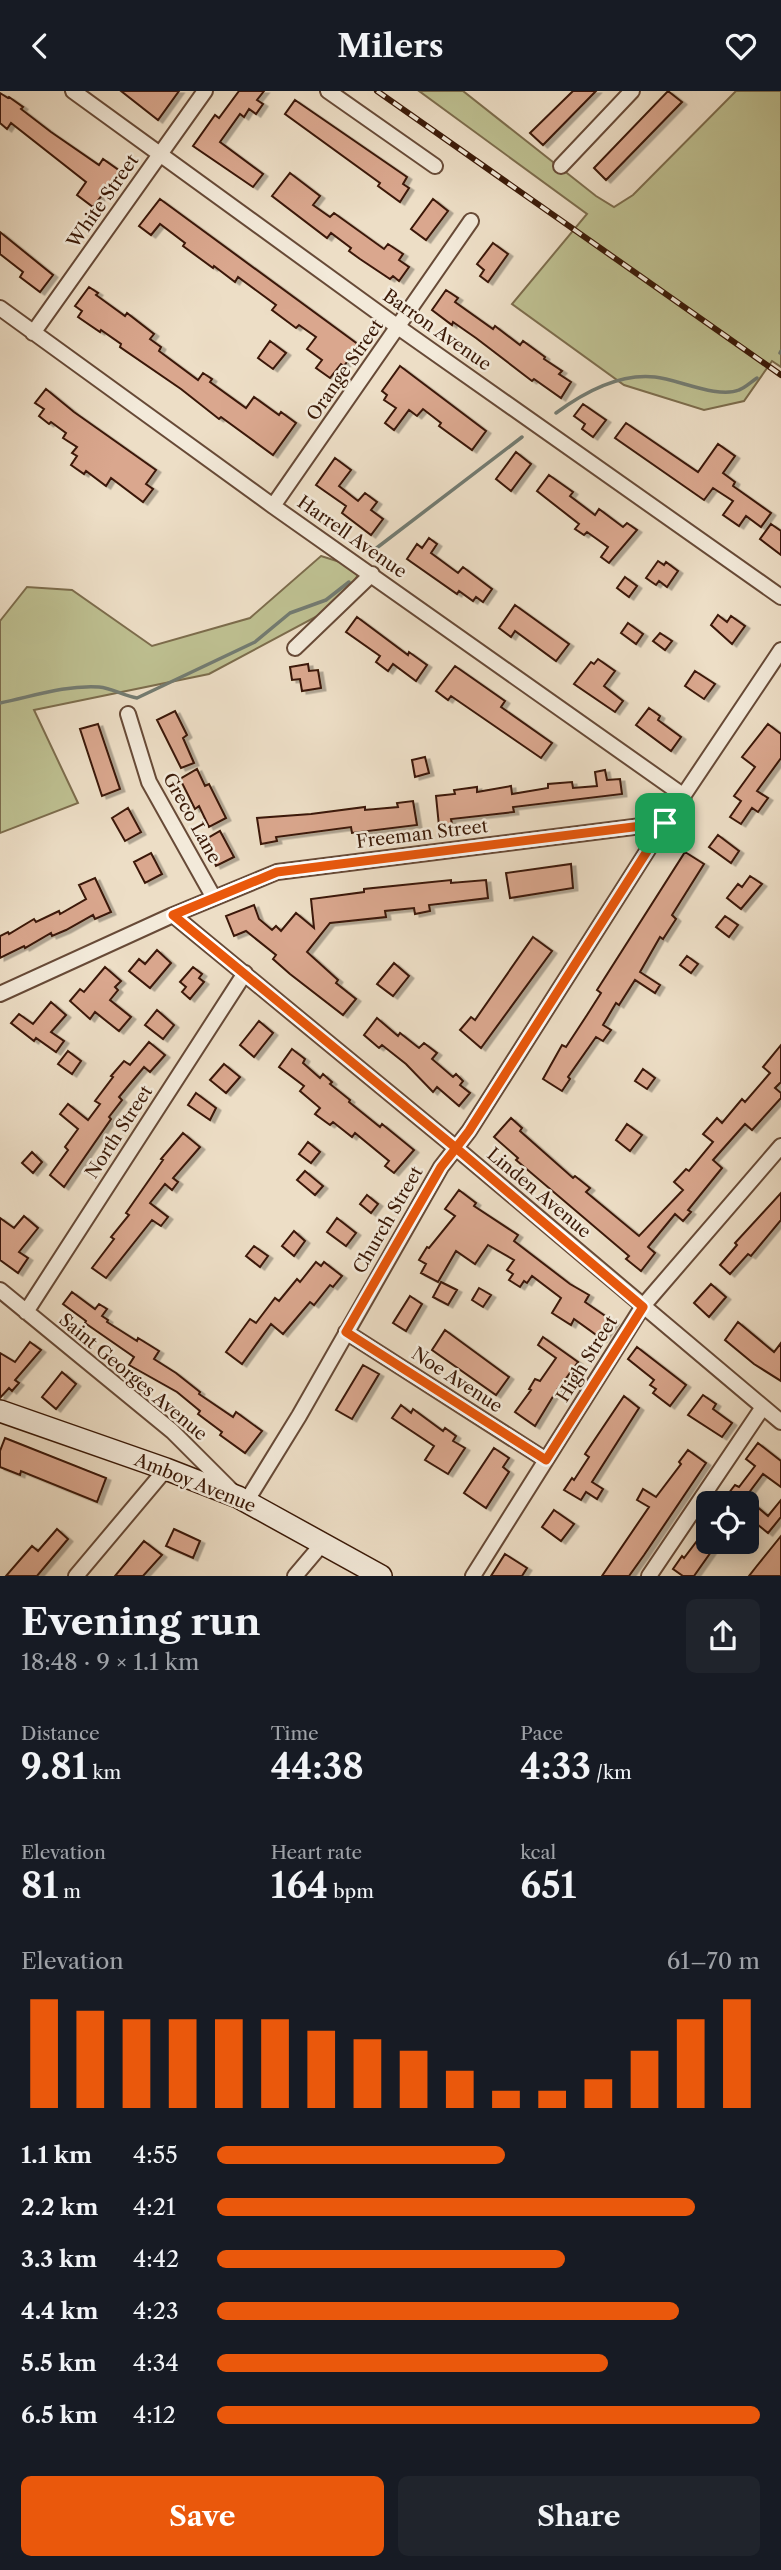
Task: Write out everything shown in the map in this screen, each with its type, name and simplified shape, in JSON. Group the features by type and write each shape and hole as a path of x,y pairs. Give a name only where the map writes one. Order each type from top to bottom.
{"main road":[{"name":"Amboy Avenue","path":"1,1412 166,1469 242,1499 381,1576"}],"street":[{"name":"Barron Avenue","path":"73,91 398,327 781,597"},
{"name":"White Street","path":"33,333 205,91"},
{"path":"328,91 435,166"},
{"path":"561,166 632,91"},
{"name":"Orange Street","path":"273,506 471,221"},
{"name":"Harrell Avenue","path":"0,308 273,506 684,796"},
{"path":"295,648 372,574"},
{"path":"665,823 781,650"},
{"name":"Greco Lane","path":"128,714 149,782 214,898"},
{"name":"Freeman Street","path":"0,994 173,915 277,872 665,823"},
{"name":"Church Street","path":"242,1499 346,1332 441,1167 469,1131 665,823"},
{"name":"Linden Avenue","path":"173,915 456,1148 781,1422"},
{"name":"North Street","path":"26,1312 245,973"},
{"name":"High Street","path":"473,1576 643,1307 781,1146"},
{"name":"Saint Georges Avenue","path":"0,1290 172,1431 242,1499"},
{"name":"Noe Avenue","path":"346,1332 546,1460"},
{"path":"649,1576 763,1407"},
{"path":"76,1576 166,1469"},
{"path":"295,1576 323,1543"}],"green space":[{"path":"419,91 463,91 596,196 614,207 633,195 736,91 781,91 781,367 772,361 744,401 704,410 624,385 512,304 587,214"},
{"path":"321,556 362,569 338,605 209,674 34,710 78,803 0,833 0,621 27,587 72,590 152,646 250,618"}],"building":[{"path":"121,91 179,91 158,120"},
{"path":"239,91 264,91 257,100 263,104 256,114 249,109 244,117 240,114 220,142 263,174 253,187 193,146 215,115 219,118"},
{"path":"573,91 596,91 543,145 530,133"},
{"path":"668,91 682,102 606,180 594,168"},
{"path":"0,93 23,107 21,109 51,132 99,165 103,159 120,171 93,207 77,195 86,182 11,123 7,129 0,123"},
{"path":"295,100 407,177 403,184 409,188 400,202 378,186 380,183 285,114"},
{"path":"290,173 320,196 313,205 330,217 334,213 384,249 388,244 403,254 399,260 409,267 399,281 393,276 390,279 360,259 349,251 351,248 331,233 327,238 272,196"},
{"path":"160,199 359,345 344,366 341,364 330,378 316,368 322,360 307,349 316,337 299,325 296,328 272,310 276,305 238,277 235,282 214,266 213,268 183,246 185,243 160,224 151,235 139,226"},
{"path":"433,199 448,211 426,240 411,229"},
{"path":"0,232 53,275 40,292 20,277 23,272 0,254"},
{"path":"493,243 508,254 488,282 480,276 484,270 477,264"},
{"path":"89,287 125,316 127,313 154,334 150,339 161,347 159,351 198,380 203,373 212,379 210,382 246,408 254,397 279,415 281,412 296,423 273,455 120,347 121,344 78,317 82,311 75,306"},
{"path":"446,290 458,298 455,302 493,329 495,326 520,345 523,341 562,371 559,374 571,382 561,398 534,379 532,381 476,338 432,310"},
{"path":"270,341 286,353 273,369 258,358"},
{"path":"400,366 486,431 472,450 439,426 441,423 423,409 417,416 409,410 394,430 385,423 396,408 384,400 387,395 382,391"},
{"path":"46,389 156,470 146,484 153,489 143,502 111,478 106,486 86,471 84,474 71,465 77,456 72,453 77,447 63,438 66,433 39,416 44,409 35,403"},
{"path":"583,404 606,420 593,437 582,429 585,424 574,416"},
{"path":"626,423 698,472 718,444 735,456 723,473 735,482 733,486 771,513 761,527 746,516 739,526 723,515 733,501 713,488 704,500 615,438"},
{"path":"516,452 531,464 511,491 496,479"},
{"path":"335,458 351,470 339,486 358,501 365,493 377,502 371,510 383,519 371,535 342,513 346,506 316,485"},
{"path":"549,475 573,492 570,496 595,515 599,509 623,527 627,523 637,530 609,563 601,557 608,547 587,532 584,535 575,529 579,524 537,491"},
{"path":"771,524 781,531 781,555 760,539"},
{"path":"429,538 437,544 431,553 458,573 463,567 492,589 483,602 476,597 473,601 459,591 457,594 407,559 417,544 422,548"},
{"path":"658,561 664,565 666,562 678,571 667,587 659,581 656,585 646,578"},
{"path":"625,577 637,586 629,597 617,588"},
{"path":"515,605 569,644 556,661 515,631 511,637 499,628"},
{"path":"718,615 727,622 731,616 745,626 732,644 711,625"},
{"path":"357,617 408,655 409,652 427,665 416,681 393,664 388,671 376,662 380,656 346,632"},
{"path":"628,623 643,634 636,644 621,633"},
{"path":"660,633 672,641 665,650 653,641"},
{"path":"598,659 615,671 604,686 623,701 615,712 574,684 591,662 594,664"},
{"path":"308,664 309,671 318,670 321,688 302,691 300,679 292,680 290,667"},
{"path":"455,666 505,701 501,707 552,743 541,758 451,696 448,700 436,691"},
{"path":"695,671 715,684 704,699 685,686"},
{"path":"649,708 660,716 658,720 681,737 671,751 636,725"},
{"path":"175,711 187,735 183,738 194,763 181,768 157,720"},
{"path":"98,724 120,789 102,796 80,729"},
{"path":"768,724 781,734 781,758 757,791 768,798 758,812 752,808 741,824 730,817 741,801 734,796 755,767 742,757"},
{"path":"425,757 429,773 415,777 412,760"},
{"path":"197,769 205,786 209,784 226,818 209,827 199,806 195,809 180,779"},
{"path":"605,770 607,780 620,779 622,794 513,807 514,812 451,819 452,824 439,826 436,796 455,794 454,790 477,787 477,792 511,786 512,794 548,788 548,784 572,782 573,788 597,786 595,772"},
{"path":"413,801 417,825 352,833 351,827 276,837 277,841 261,844 257,818 365,807 365,810 398,807 397,803"},
{"path":"128,808 141,832 125,841 112,818"},
{"path":"220,831 234,857 216,866 209,850 213,848 208,838"},
{"path":"718,835 739,851 731,863 709,847"},
{"path":"685,852 704,864 672,915 676,919 663,939 660,937 640,972 660,985 655,993 635,980 619,1005 616,1003 603,1025 611,1030 603,1041 596,1037 568,1077 570,1079 562,1091 543,1079 562,1045 566,1047 601,993 597,990"},
{"path":"151,853 162,874 145,883 134,862"},
{"path":"571,864 573,888 510,898 506,873"},
{"path":"750,876 762,884 741,909 727,898 738,884 742,887"},
{"path":"95,878 111,912 95,919 93,915 66,930 52,936 51,933 0,958 0,936 8,932 9,934 34,919 36,922 59,911 60,914 86,899 79,885"},
{"path":"451,880 451,883 486,880 488,898 429,905 430,911 415,914 414,908 385,911 386,917 330,923 307,952 338,980 336,983 356,999 343,1015 290,974 273,959 276,955 246,931 234,936 226,916 254,905 259,919 272,930 276,926 281,931 296,913 314,928 311,899 364,892 364,889"},
{"path":"725,916 738,925 729,937 716,927"},
{"path":"533,937 552,951 481,1048 460,1030 471,1017 475,1020"},
{"path":"157,950 171,963 150,988 129,971 139,959 145,964"},
{"path":"687,956 698,964 691,973 680,965"},
{"path":"394,963 409,976 393,996 377,984"},
{"path":"105,967 121,981 115,987 118,990 110,1000 131,1017 119,1031 95,1012 90,1019 70,1001 80,989 84,992"},
{"path":"193,967 202,974 199,978 204,982 190,999 182,992 186,987 180,982"},
{"path":"51,1002 66,1015 51,1032 64,1041 56,1052 36,1038 34,1041 11,1023 19,1014 33,1024"},
{"path":"157,1010 174,1025 163,1039 145,1025"},
{"path":"377,1018 398,1036 400,1033 419,1048 424,1043 437,1053 432,1059 453,1077 456,1074 463,1081 460,1085 470,1093 459,1106 437,1087 433,1092 406,1064 382,1045 379,1048 364,1035"},
{"path":"259,1021 273,1033 254,1057 240,1045"},
{"path":"149,1042 165,1055 150,1072 144,1067 119,1097 122,1100 109,1117 111,1119 64,1187 50,1175 68,1150 65,1147 78,1129 60,1114 68,1104 88,1120 100,1104 95,1101 113,1077 111,1076 124,1061 130,1065"},
{"path":"781,1045 781,1082 775,1088 781,1093 781,1098 752,1130 745,1124 713,1160 722,1168 688,1210 691,1212 683,1221 675,1214 648,1247 655,1253 641,1271 626,1259 629,1256 516,1160 518,1158 494,1137 511,1118 522,1128 520,1131 573,1178 575,1176 590,1188 586,1192 639,1236 683,1190 674,1182 686,1169 689,1171 713,1142 703,1134 717,1118 722,1123 742,1099 745,1102 770,1073 763,1067"},
{"path":"292,1049 305,1059 303,1063 320,1078 323,1074 349,1102 414,1150 394,1173 385,1166 389,1161 355,1133 352,1137 333,1122 330,1125 315,1114 320,1108 300,1091 304,1086 279,1067"},
{"path":"68,1051 81,1061 72,1074 58,1064"},
{"path":"224,1064 240,1077 226,1093 210,1080"},
{"path":"643,1069 655,1078 647,1089 635,1081"},
{"path":"196,1093 216,1108 210,1120 188,1105"},
{"path":"627,1124 642,1135 630,1151 616,1140"},
{"path":"183,1133 200,1147 173,1178 178,1182 172,1190 165,1184 150,1203 168,1217 161,1226 152,1220 106,1278 92,1268 114,1239 111,1237 129,1215 126,1213 163,1160 161,1159"},
{"path":"308,1142 320,1152 311,1163 299,1154"},
{"path":"32,1152 42,1162 33,1173 22,1163"},
{"path":"305,1171 323,1186 315,1195 297,1180"},
{"path":"459,1190 476,1203 474,1206 518,1235 514,1241 570,1284 589,1295 585,1302 614,1322 602,1339 574,1319 571,1325 552,1313 561,1298 532,1276 520,1287 509,1280 513,1274 507,1270 514,1260 488,1245 475,1264 456,1251 438,1282 421,1273 426,1264 419,1260 455,1216 445,1209"},
{"path":"781,1193 781,1220 751,1256 748,1254 730,1274 720,1265 737,1245 735,1243"},
{"path":"367,1195 378,1204 371,1213 360,1204"},
{"path":"24,1216 38,1228 19,1252 28,1258 18,1273 0,1260 0,1218 14,1228"},
{"path":"337,1218 356,1233 346,1246 327,1232"},
{"path":"294,1231 305,1241 294,1256 282,1246"},
{"path":"254,1246 268,1256 260,1267 246,1256"},
{"path":"316,1262 321,1266 324,1262 342,1276 333,1287 330,1285 314,1305 310,1302 283,1334 271,1324 242,1364 226,1352 250,1319 256,1323 275,1298 279,1301 297,1279 300,1282"},
{"path":"441,1282 457,1290 448,1305 433,1297"},
{"path":"711,1284 726,1297 709,1317 694,1303"},
{"path":"479,1288 491,1295 483,1307 472,1300"},
{"path":"72,1292 95,1309 99,1304 107,1309 102,1316 107,1322 159,1351 154,1359 176,1373 200,1392 199,1394 233,1417 236,1412 262,1431 245,1453 220,1435 222,1432 198,1414 200,1411 177,1392 129,1365 134,1357 63,1304"},
{"path":"410,1296 422,1304 406,1331 393,1323"},
{"path":"738,1322 774,1352 781,1343 781,1381 754,1364 725,1340"},
{"path":"445,1330 509,1377 496,1395 432,1350"},
{"path":"543,1337 578,1362 563,1380 535,1426 515,1412 531,1390 529,1389 535,1379 540,1381 556,1358 538,1345"},
{"path":"30,1342 41,1350 15,1380 19,1383 12,1391 9,1388 0,1398 0,1353 15,1362"},
{"path":"637,1347 686,1385 670,1406 653,1393 656,1389 650,1385 654,1380 628,1359"},
{"path":"363,1365 379,1374 352,1419 336,1410"},
{"path":"62,1372 76,1384 56,1409 42,1397"},
{"path":"703,1395 716,1404 713,1409 732,1423 722,1437 688,1415"},
{"path":"624,1396 639,1408 592,1482 603,1489 597,1499 586,1492 581,1500 564,1490 589,1457 585,1454"},
{"path":"401,1405 411,1413 413,1409 443,1431 445,1428 456,1436 453,1441 465,1448 448,1474 425,1460 434,1446 392,1418"},
{"path":"5,1438 106,1478 97,1502 21,1471 20,1475 0,1467 0,1451"},
{"path":"758,1443 781,1461 781,1487 763,1474 750,1491 730,1491 735,1485 739,1487 755,1466 746,1459"},
{"path":"494,1448 509,1458 503,1467 509,1472 486,1508 464,1493"},
{"path":"688,1450 706,1463 644,1555 629,1576 602,1576 649,1507 637,1500 643,1489 656,1497"},
{"path":"781,1500 781,1517 768,1533 759,1526 759,1508 768,1516"},
{"path":"554,1510 574,1524 561,1541 542,1527"},
{"path":"57,1529 68,1539 37,1576 6,1576 32,1546 38,1551"},
{"path":"174,1529 200,1541 193,1558 166,1546"},
{"path":"781,1536 781,1576 749,1576 756,1567"},
{"path":"144,1541 162,1555 143,1576 115,1576"},
{"path":"696,1542 696,1554 710,1554 694,1576 683,1576 673,1569 682,1556 684,1558"},
{"path":"505,1554 527,1568 522,1576 491,1576"}],"waterway":[{"path":"556,413 602,386 628,378 655,377 720,392 741,389 757,378"},
{"path":"370,553 522,437"},
{"path":"0,703 62,689 86,687 104,688 137,698 255,642 290,613 326,600 349,582"}],"railway":[{"path":"377,91 781,375"}],"route":[{"path":"665,823 277,872 173,915 456,1148 441,1167 346,1332 546,1460 643,1307 456,1148 665,823"}]}
